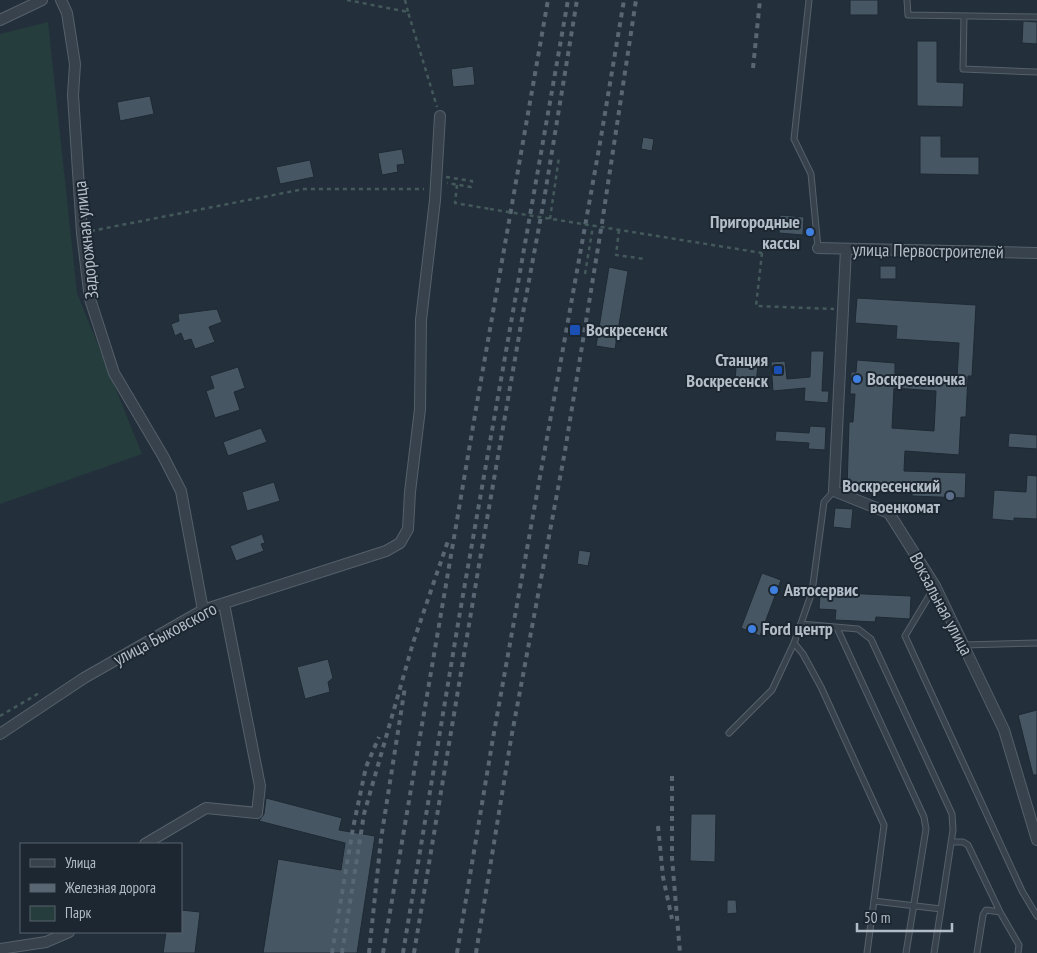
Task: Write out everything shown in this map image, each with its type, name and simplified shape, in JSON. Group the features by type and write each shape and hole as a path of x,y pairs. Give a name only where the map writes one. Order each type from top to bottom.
{"street":[{"path":"0,20 42,0"},
{"name":"Задорожная улица","path":"61,0 67,13 75,64 73,95 82,233 90,300 114,373 163,456 181,491 203,610"},
{"path":"438,182 440,116"},
{"name":"улица Быковского","path":"1,732 84,678 203,610 386,551 400,543 408,529 410,492 420,409 421,320 438,182"},
{"name":"улица Первостроителей","path":"818,248 1037,253"},
{"path":"834,491 846,249"},
{"name":"Вокзальная улица","path":"834,491 889,513 936,586 1004,730 1036,836"},
{"path":"147,843 206,808 257,813 260,786 224,604"},
{"path":"0,949 46,942 67,933"}],"lane":[{"path":"809,0 794,139 811,174 818,248"},
{"path":"907,0 908,15 1037,17"},
{"path":"964,16 963,69 1037,72"},
{"path":"729,733 772,690 794,643 812,592 824,502 834,491"},
{"path":"936,586 905,636 1022,891 1037,916"},
{"path":"801,624 858,629 871,639 952,814 954,830 934,953"},
{"path":"837,628 924,817 926,829 906,953"},
{"path":"794,643 803,654 821,687 884,825 867,953"},
{"path":"964,645 1037,643"},
{"path":"952,842 963,842 968,845 1000,912 1020,945 1018,953"},
{"path":"874,901 941,909"},
{"path":"977,953 983,915 986,910 1000,912"}],"path":[{"path":"347,0 408,12"},
{"path":"405,0 440,116"},
{"path":"550,219 559,157"},
{"path":"82,233 304,189 438,182 472,181 471,187 438,182"},
{"path":"457,185 455,203 762,253 756,306 843,310"},
{"path":"585,274 593,226"},
{"path":"620,230 616,255 645,259"}],"green space":[{"path":"48,22 77,293 142,454 0,504 0,34"}],"building":[{"path":"850,0 878,0 878,15 850,15"},
{"path":"1023,21 1037,22 1037,44 1022,43"},
{"path":"917,41 937,41 937,82 964,83 963,107 917,106"},
{"path":"473,66 475,85 453,87 451,69"},
{"path":"150,96 154,114 120,121 117,102"},
{"path":"920,136 941,136 941,157 979,157 979,175 920,174"},
{"path":"643,137 654,139 652,151 641,149"},
{"path":"402,149 405,164 397,165 398,172 382,175 378,153"},
{"path":"310,160 314,177 280,184 276,167"},
{"path":"780,215 804,217 803,235 779,233"},
{"path":"880,266 896,266 896,279 880,279"},
{"path":"609,267 628,271 615,349 596,346"},
{"path":"857,298 976,305 972,376 968,376 966,417 961,417 959,455 905,451 904,471 966,473 965,498 912,496 912,493 847,489 849,422 853,422 855,394 850,394 851,372 856,372 857,360 895,363 895,374 957,378 959,343 896,339 897,326 855,323","holes":["894,388 936,391 934,431 892,428"]},
{"path":"217,309 222,322 209,327 215,342 195,349 191,339 184,341 181,333 175,336 171,324 179,321 178,314"},
{"path":"811,351 824,351 822,391 829,391 828,403 804,401 805,388 773,391 771,362 785,361 787,379 810,377"},
{"path":"737,355 759,358 756,382 753,382 753,387 742,386 742,382 735,381"},
{"path":"238,367 245,388 234,392 240,410 215,418 206,391 214,388 210,376"},
{"path":"810,426 826,427 825,450 808,449 809,443 775,441 776,431 809,433"},
{"path":"261,428 267,442 228,456 223,442"},
{"path":"1009,433 1037,435 1037,449 1008,447"},
{"path":"1027,475 1037,476 1037,519 1014,518 1014,521 992,519 994,490 1026,492"},
{"path":"274,482 280,501 247,511 242,492"},
{"path":"835,508 853,509 851,529 833,527"},
{"path":"262,534 265,543 261,544 264,551 236,561 230,546"},
{"path":"579,550 591,552 588,566 577,564"},
{"path":"762,573 781,580 760,636 741,628"},
{"path":"820,592 911,596 910,619 876,617 875,622 835,620 836,610 819,609"},
{"path":"328,659 333,678 328,682 330,692 305,699 297,667"},
{"path":"1037,710 1037,775 1033,775 1018,715"},
{"path":"266,798 342,818 339,830 375,836 357,953 263,953 278,859 341,870 345,843 259,821 264,814"},
{"path":"691,814 716,814 715,862 690,861"},
{"path":"727,900 736,900 737,913 727,914"},
{"path":"182,910 200,912 195,953 163,953 166,933 182,933"}],"railway":[{"path":"383,953 548,0"},
{"path":"403,953 460,612 568,0"},
{"path":"414,953 577,0"},
{"path":"457,953 493,738 624,0"},
{"path":"476,953 511,739 565,451 636,0"},
{"path":"753,68 760,0"},
{"path":"342,953 364,814 413,643 449,538"},
{"path":"369,953 381,839 405,687"},
{"path":"332,953 353,828 366,767 379,737"},
{"path":"672,776 672,858 680,953"},
{"path":"658,826 663,877 672,919"}],"place":[{"name":"Пригородные кассы","path":"810,232"},
{"name":"Воскресенск","path":"575,330"},
{"name":"Станция Воскресенск","path":"778,370"},
{"name":"Воскресеночка","path":"857,379"},
{"name":"Воскресенский военкомат","path":"950,496"},
{"name":"Автосервис","path":"774,590"},
{"name":"Ford центр","path":"752,629"}]}
